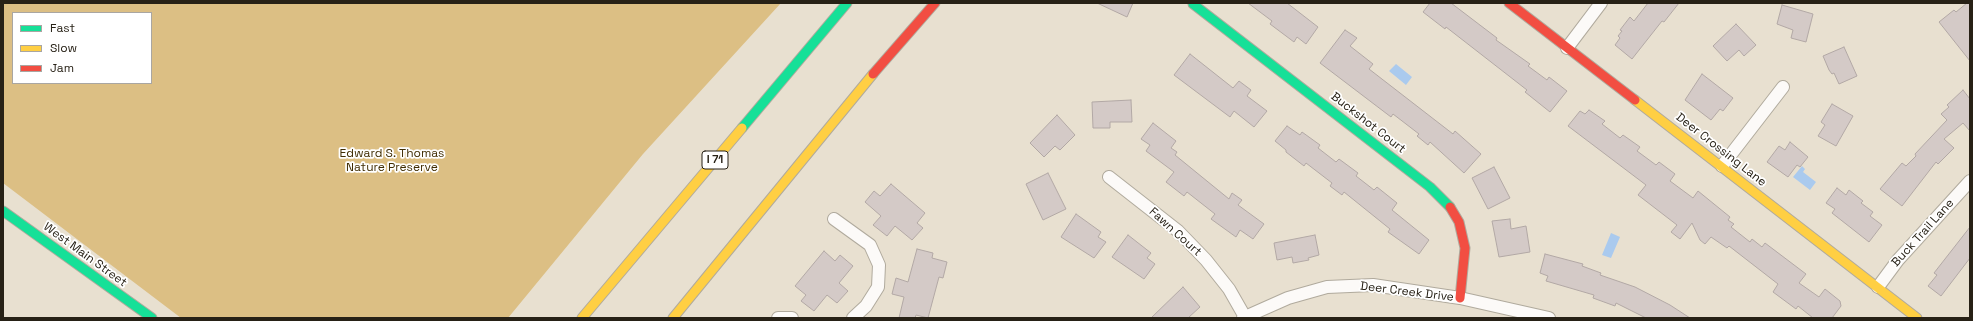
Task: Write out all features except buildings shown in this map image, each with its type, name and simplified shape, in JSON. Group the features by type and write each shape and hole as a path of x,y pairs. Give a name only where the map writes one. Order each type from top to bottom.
{"main road":[{"name":"I 71","path":"582,318 847,3"},
{"path":"673,318 899,42 935,3"},
{"name":"Deer Crossing Lane","path":"1509,3 1917,318"},
{"name":"Buckshot Court","path":"1193,4 1430,187 1449,205 1459,222 1465,248 1460,298"},
{"name":"West Main Street","path":"3,211 152,318"}],"street":[{"path":"1567,48 1601,3"},
{"path":"1722,166 1783,87"},
{"name":"Fawn Court","path":"1109,177 1178,231 1202,255 1229,289 1244,318"},
{"name":"Buck Trail Lane","path":"1878,287 1898,260 1970,181"},
{"path":"834,219 870,245 879,265 878,287 866,306 853,318"},
{"name":"Deer Creek Drive","path":"1244,318 1288,298 1326,287 1374,285 1460,298 1550,318"},
{"path":"778,318 792,318"}],"green space":[{"name":"Edward S. Thomas Nature Preserve","path":"3,3 781,3 643,154 508,318 181,318 3,183"}],"water":[{"path":"1396,64 1412,77 1406,85 1389,71"},
{"path":"1802,166 1805,169 1803,172 1816,182 1810,190 1793,177"},
{"path":"1611,233 1620,237 1611,258 1602,255"}],"traffic: fast":[{"path":"742,128 847,3"},
{"path":"1193,4 1430,187 1450,207"},
{"path":"3,211 152,318"}],"traffic: slow":[{"path":"673,318 873,74"},
{"path":"1635,100 1917,318"},
{"path":"582,318 742,128"}],"traffic: jam":[{"path":"873,74 935,3"},
{"path":"1509,3 1635,100"},
{"path":"1450,207 1459,222 1465,248 1460,298"}]}
